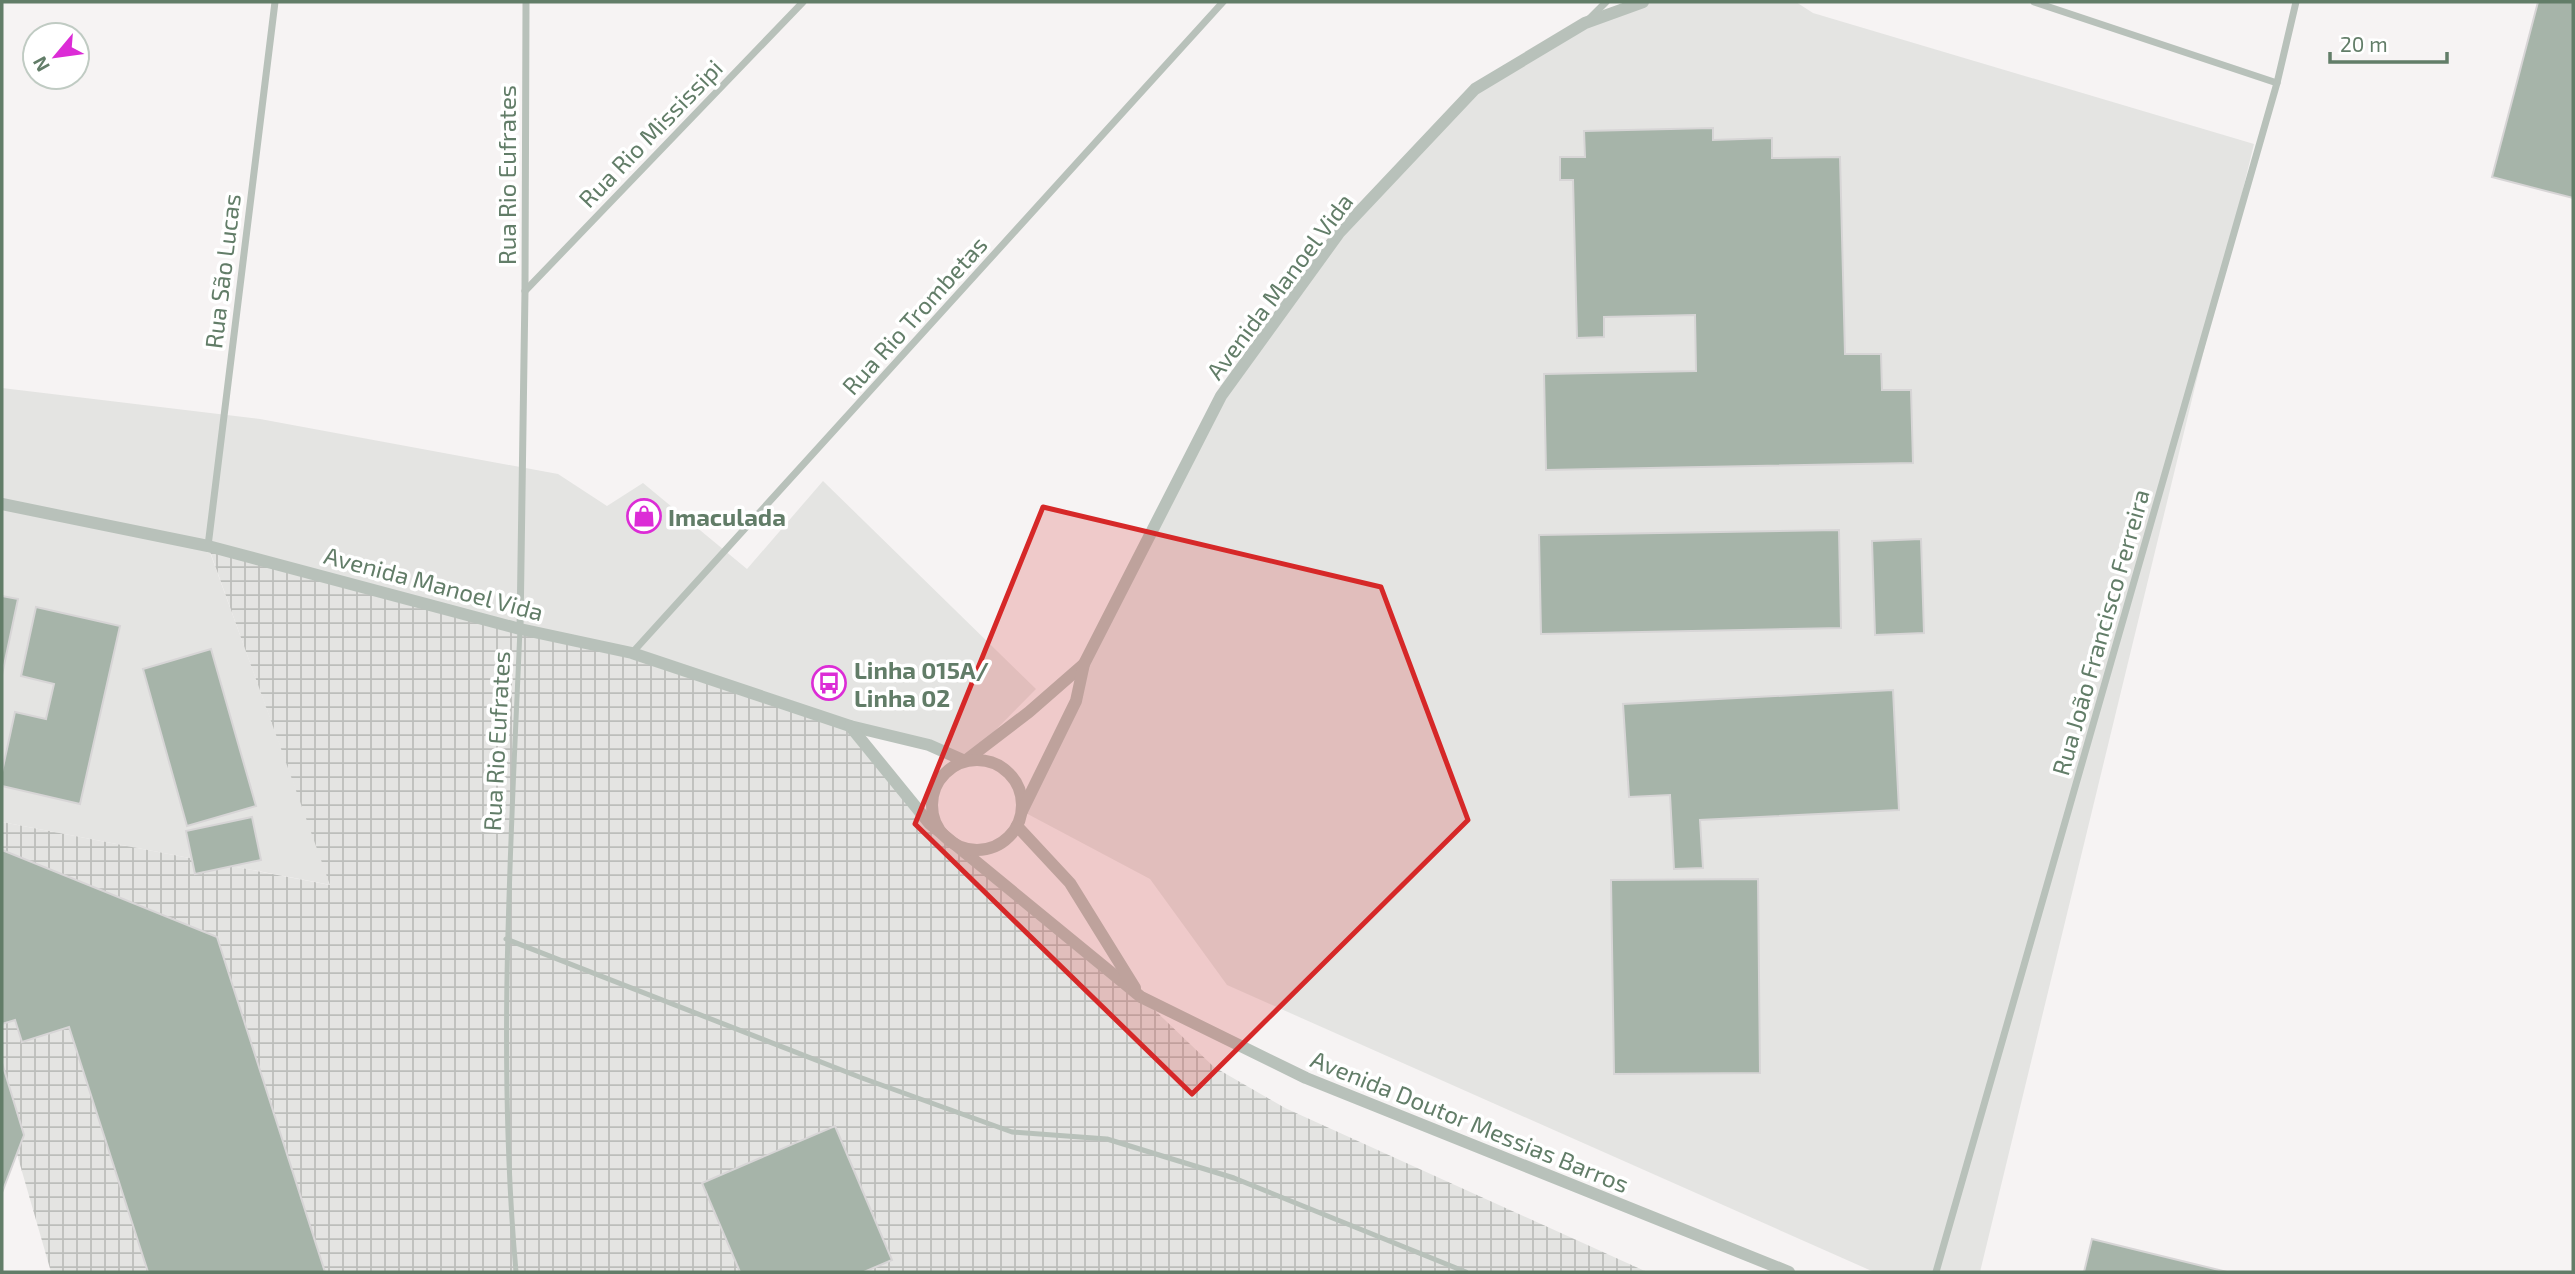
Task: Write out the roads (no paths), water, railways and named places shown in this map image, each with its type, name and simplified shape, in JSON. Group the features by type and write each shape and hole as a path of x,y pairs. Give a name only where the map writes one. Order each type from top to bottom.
{"street":[{"name":"Rua São Lucas","path":"208,546 275,2"},
{"name":"Rua Rio Eufrates","path":"520,629 526,291 526,2"},
{"name":"Rua Rio Mississipi","path":"526,291 803,2"},
{"name":"Rua Rio Trombetas","path":"632,653 1223,2"},
{"path":"1585,23 1606,2"},
{"name":"Avenida Manoel Vida","path":"1017,827 1022,811 1076,701 1084,664 1221,396 1339,233 1475,89 1585,23 1643,2"},
{"path":"2034,2 2277,83"},
{"name":"Rua João Francisco Ferreira","path":"1936,1272 2277,83 2297,2"},
{"name":"Avenida Manoel Vida","path":"2,504 208,546 520,629 632,653 850,726 929,745 965,761"},
{"name":"Avenida Manoel Vida","path":"965,761 1030,712 1084,664"},
{"path":"850,726 929,823 950,841 971,849 995,847 1008,839 1017,827 1070,884 1141,997"},
{"name":"Avenida Manoel Vida","path":"950,841 940,831 932,803 934,789 951,766 979,759 994,762 1007,770 1017,782 1022,796 1022,811"},
{"name":"Avenida Doutor Messias Barros","path":"950,841 1141,997 1306,1078 1789,1272"}],"lane":[{"name":"Rua Rio Eufrates","path":"516,1272 510,1208 506,939 520,629"},
{"path":"506,939 862,1078 1012,1132 1107,1139 1234,1178 1466,1272"}],"place":[{"name":"Imaculada","path":"644,516"},
{"name":"Linha 015A/ Linha 02","path":"829,683"}]}
